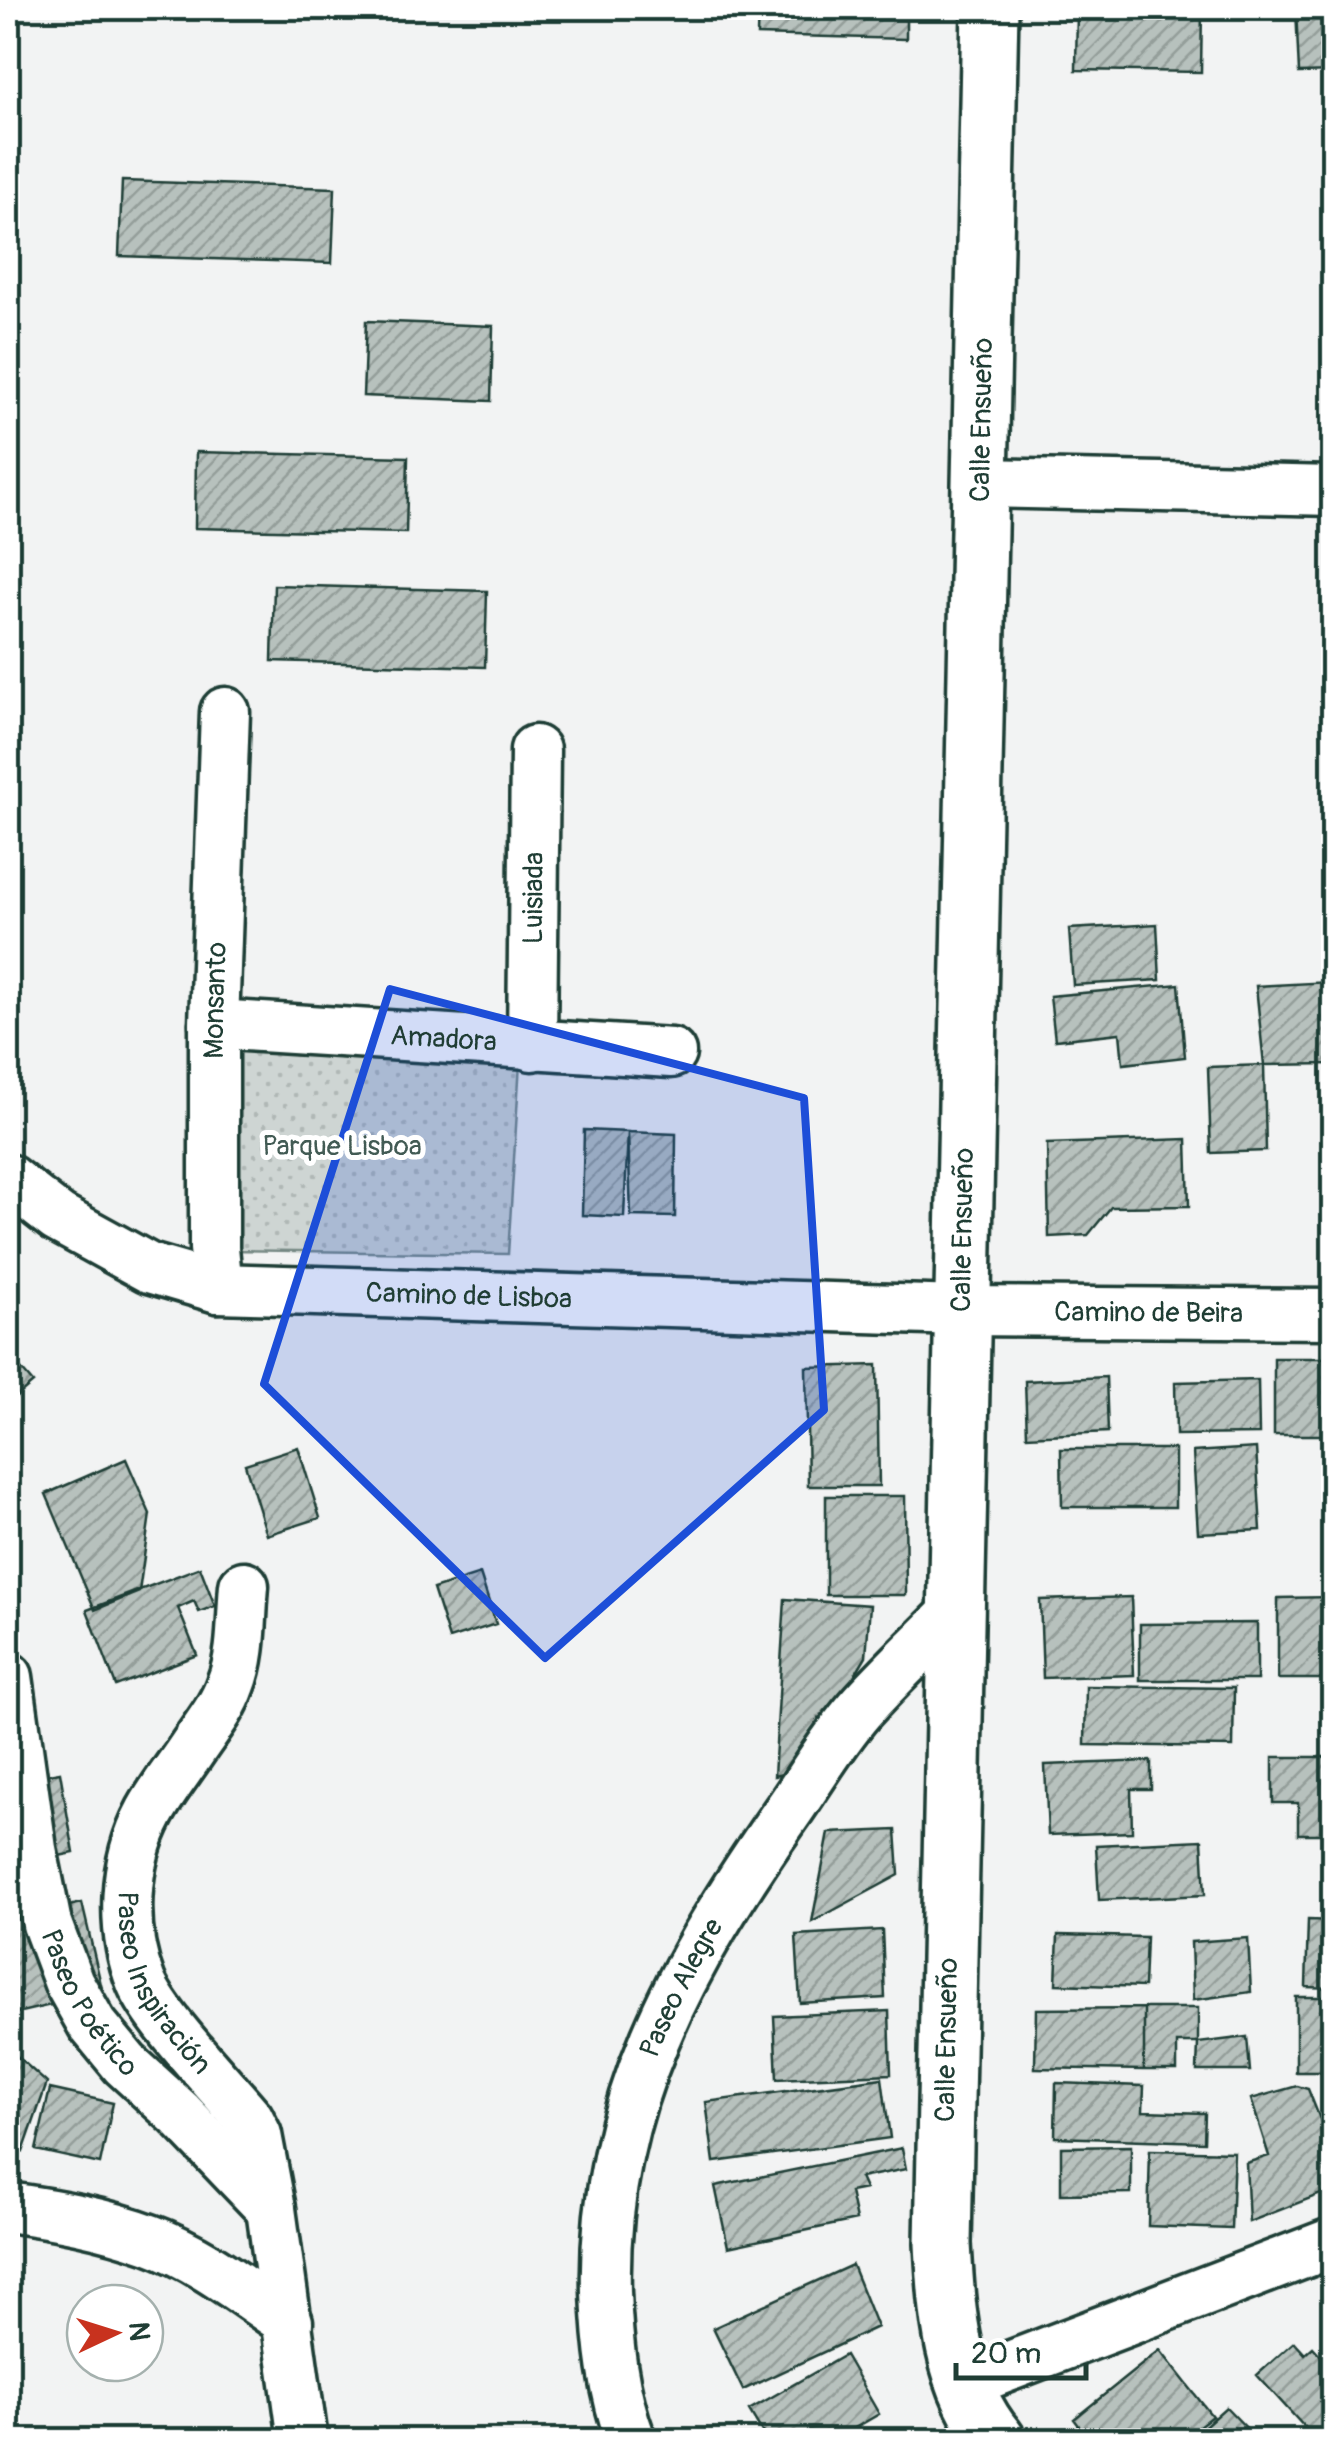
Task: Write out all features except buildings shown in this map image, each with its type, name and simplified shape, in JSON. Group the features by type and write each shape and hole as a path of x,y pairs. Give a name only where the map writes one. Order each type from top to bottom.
{"street":[{"name":"Calle Ensueño","path":"990,8 943,2244 948,2317 963,2384 986,2428 997,2440"},
{"path":"981,483 1334,490"},
{"name":"Monsanto","path":"218,1288 214,1248 214,1024 225,712"},
{"name":"Luisiada","path":"532,1046 534,750"},
{"name":"Amadora","path":"214,1024 671,1053"},
{"name":"Camino de Lisboa","path":"8,1179 58,1218 148,1268 218,1288 962,1311"},
{"name":"Camino de Beira","path":"962,1311 1334,1314"},
{"name":"Paseo Inspiración","path":"244,1586 232,1684 148,1814 132,1860 126,1899 130,1943 142,1984 249,2119 258,2136 303,2440"},
{"name":"Paseo Alegre","path":"631,2440 619,2407 607,2337 605,2248 611,2182 626,2114 650,2044 735,1887 858,1711 955,1612"},
{"name":"Paseo Poético","path":"8,1677 32,1849 48,1924 69,1984 92,2024 125,2064 180,2114 271,2209"},
{"path":"8,2207 75,2217 152,2240 212,2270 288,2322"},
{"path":"963,2384 1334,2242"}],"highlighted area":[{"path":"390,989 804,1098 824,1410 545,1658 264,1384"}],"green space":[{"name":"Parque Lisboa","path":"225,1035 521,1047 508,1254 225,1250"}]}
